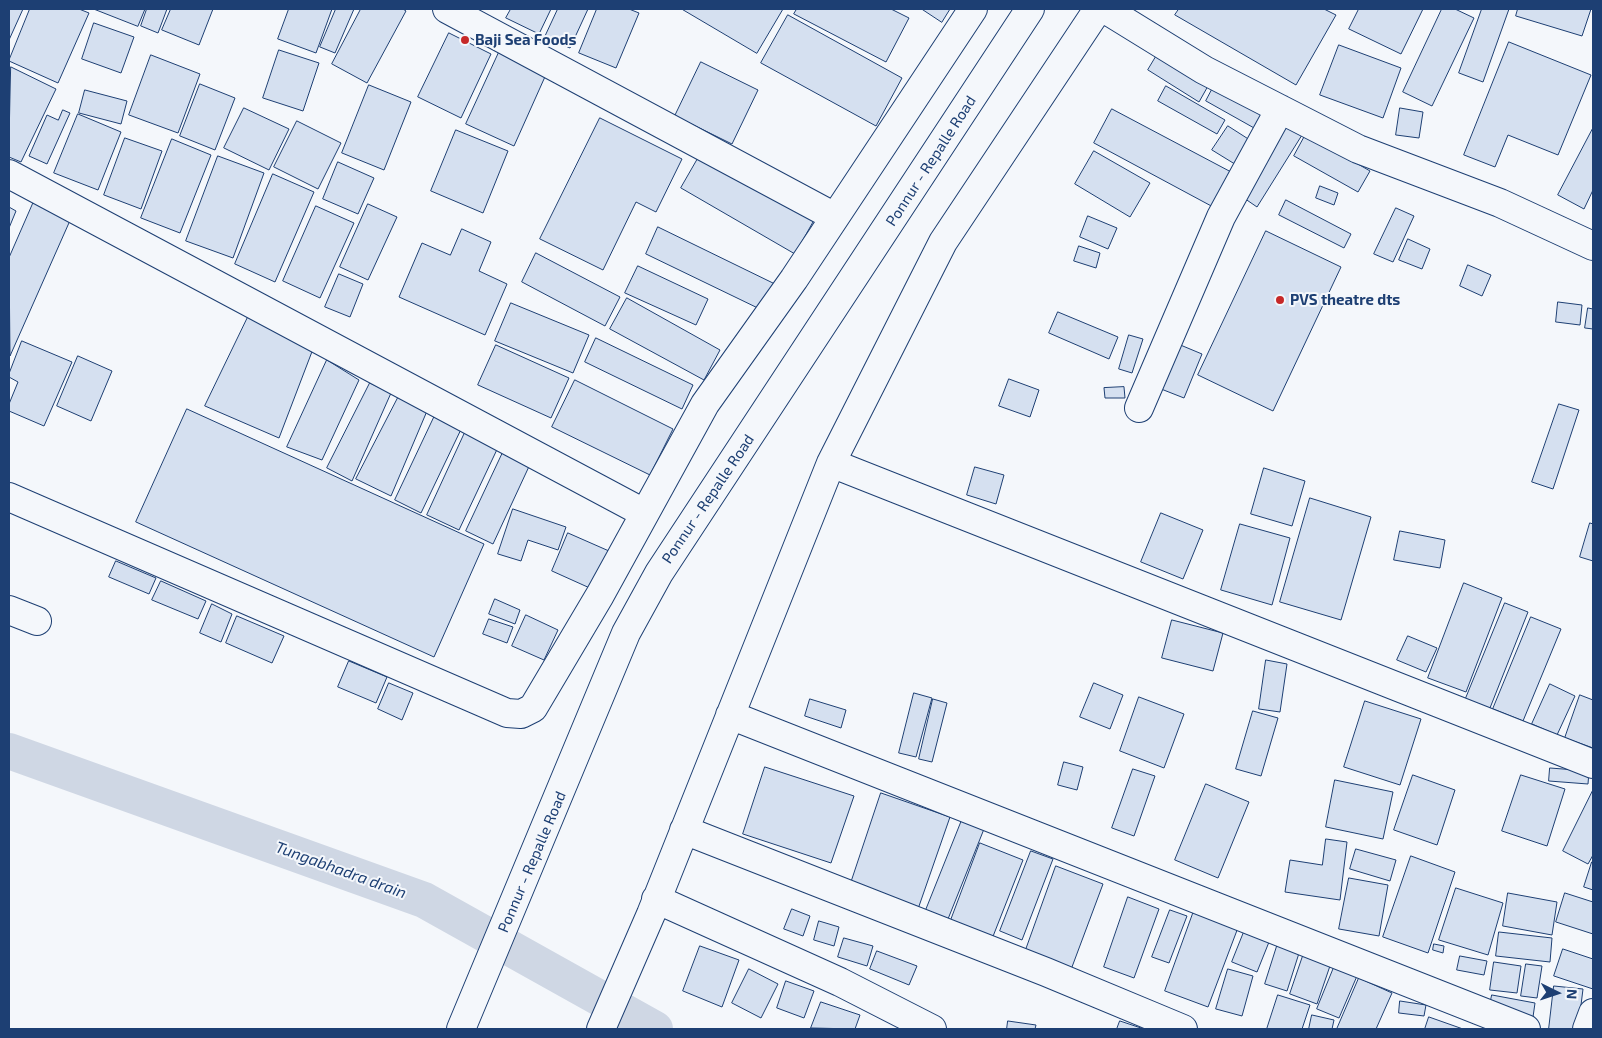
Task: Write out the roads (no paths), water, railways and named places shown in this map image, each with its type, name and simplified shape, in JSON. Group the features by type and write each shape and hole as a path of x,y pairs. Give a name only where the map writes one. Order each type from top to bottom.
{"street":[{"path":"447,9 835,217"},
{"path":"9,497 507,713 520,714 533,708 600,596 705,404 835,217 973,9"},
{"name":"Ponnur - Repalle Road","path":"461,1029 626,633 659,573 1030,9"},
{"path":"601,1029 654,906 832,463 943,242 1098,9"},
{"path":"1105,9 1204,70 1358,149 1500,203 1593,246"},
{"path":"1139,408 1221,217 1280,109"},
{"path":"9,174 644,513"},
{"path":"832,463 1593,764"},
{"path":"9,610 36,622"},
{"path":"730,715 1526,1029"},
{"path":"684,830 1046,972 1183,1029"},
{"path":"654,906 840,982 932,1029"},
{"path":"1587,1029 1593,1013"}],"waterway":[{"name":"Tungabhadra drain","path":"9,751 424,900 655,1029"}],"place":[{"name":"Baji Sea Foods","path":"465,40"},
{"name":"PVS theatre dts","path":"1280,300"}]}
